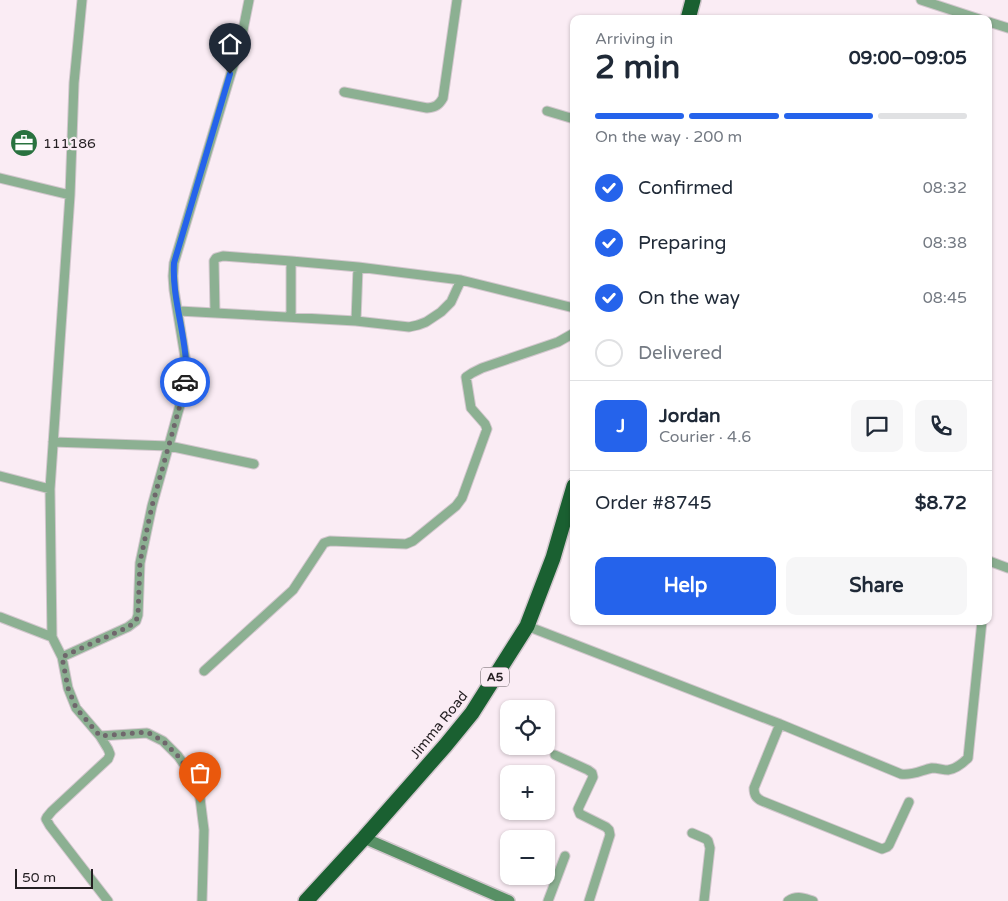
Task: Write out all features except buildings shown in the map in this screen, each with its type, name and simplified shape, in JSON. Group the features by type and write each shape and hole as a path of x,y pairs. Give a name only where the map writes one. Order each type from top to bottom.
{"highway":[{"path":"689,15 693,0"},
{"name":"Jimma Road","path":"306,901 446,746 472,713 527,626 553,558 570,504"}],"street":[{"path":"82,0 74,83 70,195 50,488 52,637 62,657 68,688 76,708 100,736 110,754 108,759 52,811 46,819 108,901"},
{"path":"62,657 128,627 136,621 138,615 140,562 152,506 185,387 186,363 173,276 174,263 240,40 249,0"},
{"path":"344,92 427,108 440,104 443,98 457,0"},
{"path":"921,0 967,15"},
{"path":"992,23 1008,28"},
{"path":"547,111 570,118"},
{"path":"0,178 70,195"},
{"path":"215,313 214,261 216,258 223,256 358,267 461,280 570,307"},
{"path":"291,317 292,261"},
{"path":"356,321 358,267"},
{"path":"179,311 356,321 409,326 426,322 441,312 451,302 461,280"},
{"path":"204,671 293,590 324,543 330,541 406,544 413,541 456,506 462,498 486,428 472,408 466,378 482,368 558,342 570,335"},
{"path":"53,442 169,446 254,464"},
{"path":"0,476 50,488"},
{"path":"992,561 1008,568"},
{"path":"0,617 52,637"},
{"path":"527,626 906,775 933,768 948,770 957,767 968,758 982,625"},
{"path":"780,724 754,788 756,798 762,802 882,849 889,845 909,802"},
{"path":"100,736 147,732 163,741 178,756 190,773 199,790 204,830 202,901"},
{"path":"555,755 592,773 593,777 578,812 609,830 610,835 589,901"},
{"path":"692,833 706,839 710,848 704,901"},
{"path":"364,838 509,901"},
{"path":"548,901 565,856"},
{"path":"788,901 793,897 800,896 812,901"}],"way so far":[{"path":"185,382 152,506 140,562 138,615 136,621 128,627 62,657 68,688 76,708 100,736 147,732 163,741 178,756 190,773 199,790 200,803"}],"place":[{"name":"111186","path":"24,143"}],"route":[{"path":"185,382 186,363 179,311 174,290 174,263 230,74"}]}
